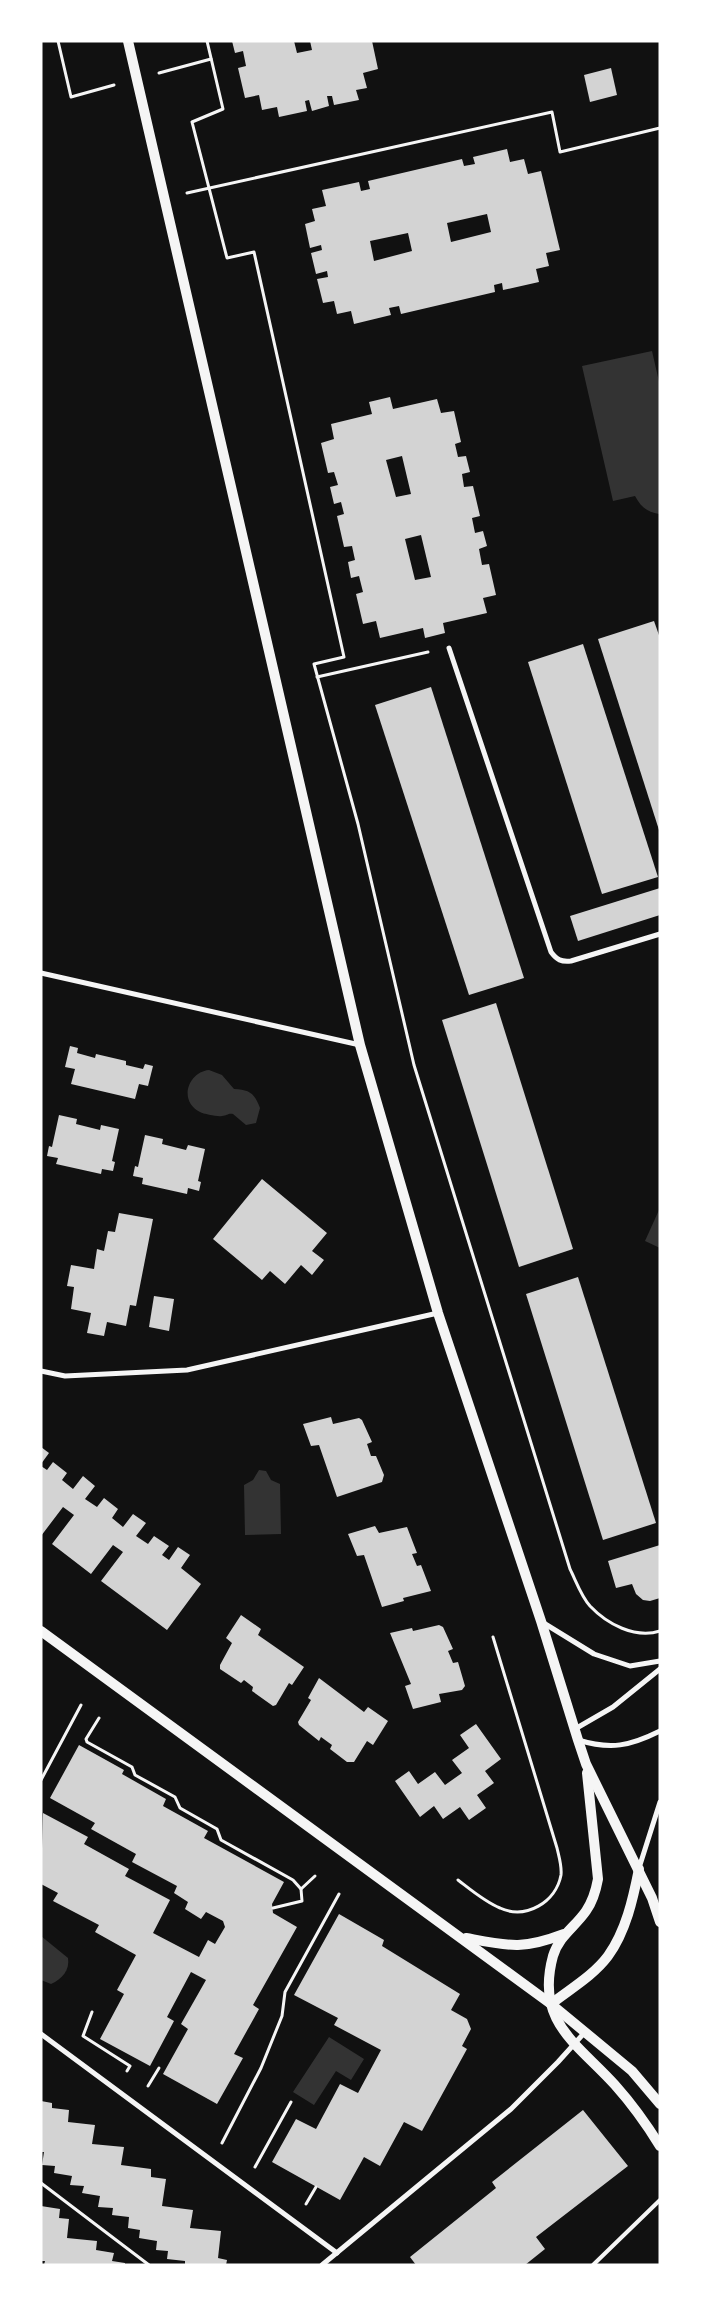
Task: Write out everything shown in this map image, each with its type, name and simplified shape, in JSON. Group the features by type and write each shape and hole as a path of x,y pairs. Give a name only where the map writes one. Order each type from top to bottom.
{"main road":[{"path":"128,41 360,1045 438,1313 541,1621 574,1729 586,1764 639,1869 660,1922"},
{"path":"41,1631 462,1937 551,2004 632,2070 660,2104"},
{"path":"586,1764 598,1879 594,1895 586,1911 564,1934 553,1955 549,1980 551,2004 560,2026 574,2045 614,2084 648,2126 660,2146"},
{"path":"551,2004 590,1974 608,1956 623,1929 632,1902 639,1869"},
{"path":"462,1937 519,1946 541,1943 564,1934"}],"street":[{"path":"449,648 551,952 563,962 571,962 660,934"},
{"path":"41,973 360,1045"},
{"path":"41,1371 65,1376 187,1370 438,1313"},
{"path":"541,1621 594,1654 630,1666 660,1661"},
{"path":"574,1729 613,1707 660,1668"},
{"path":"578,1740 600,1746 619,1745 642,1740 660,1731"},
{"path":"639,1869 660,1802"},
{"path":"322,2265 511,2109 585,2032"},
{"path":"41,2034 337,2253"}],"lane":[{"path":"593,2265 660,2200"}],"path":[{"path":"207,41 224,109 192,122 227,258 254,252 344,657 314,664 358,824 414,1065 570,1569 590,1606 607,1621 625,1630 640,1633 660,1631"},
{"path":"164,197 552,112 560,152 660,128"},
{"path":"317,677 449,648"},
{"path":"458,1880 501,1909 520,1912 538,1907 547,1899 554,1892 561,1875 561,1864 557,1848 493,1637"},
{"path":"41,1780 81,1705"},
{"path":"99,1718 86,1739 87,1742 132,1767 135,1775 175,1797 180,1808 216,1829 221,1840 293,1880 301,1889 302,1901 273,1908"},
{"path":"301,1889 315,1876"},
{"path":"220,2147 261,2068 282,2016 285,1992 339,1894"},
{"path":"92,2012 83,2036 112,2055"},
{"path":"146,2089 159,2068"},
{"path":"252,2173 291,2102"},
{"path":"41,2183 149,2265"}],"shaded area":[{"path":"652,351 660,386 659,514 645,508 635,496 613,501 582,366"},
{"path":"209,1070 222,1075 234,1089 247,1091 256,1098 260,1108 256,1123 246,1125 233,1114 225,1116 211,1115 200,1112 193,1107 189,1101 188,1094 191,1081 202,1072"},
{"path":"660,1211 660,1248 645,1241"},
{"path":"259,1470 266,1471 271,1480 280,1484 281,1534 245,1535 244,1485 253,1480"},
{"path":"41,1936 68,1958 68,1966 64,1974 59,1980 51,1984 41,1980"},
{"path":"329,2037 364,2059 351,2080 336,2071 314,2105 293,2092"}],"building":[{"path":"232,41 294,41 297,53 312,50 310,41 372,41 378,69 363,73 367,88 356,90 359,100 334,105 332,96 327,96 329,106 312,111 309,100 305,101 307,111 279,117 277,107 262,110 259,95 245,98 238,68 246,66 243,51 235,53"},
{"path":"611,68 617,95 590,102 584,75"},
{"path":"507,149 510,162 524,159 528,174 541,171 560,250 546,253 549,266 536,269 539,282 503,290 502,283 494,285 495,292 401,314 399,306 389,308 391,315 354,324 351,311 337,314 334,301 323,303 317,279 328,277 327,271 316,274 311,253 322,250 321,245 310,248 305,224 315,221 312,209 326,206 322,190 359,182 361,191 370,189 368,181 462,159 464,166 475,164 473,157","holes":["487,214 491,232 451,242 447,223","408,233 412,251 374,261 370,241"]},
{"path":"390,397 393,409 437,399 441,413 454,411 461,442 455,444 458,457 466,456 470,472 462,474 464,487 473,486 480,516 472,518 475,533 483,531 487,546 479,549 482,565 489,564 496,595 483,598 487,613 443,623 445,633 425,638 423,628 380,638 376,621 363,624 356,594 363,592 359,576 351,578 348,562 355,560 352,546 344,547 337,516 344,514 341,502 334,504 330,487 338,485 334,472 328,473 321,443 334,439 331,424 372,414 369,402","holes":["402,456 411,494 396,497 386,460","421,535 431,577 415,580 405,539"]},
{"path":"654,621 660,638 659,830 598,639"},
{"path":"583,644 658,877 602,894 528,662"},
{"path":"431,687 524,978 469,995 375,705"},
{"path":"660,888 660,915 578,941 570,916"},
{"path":"496,1003 573,1249 519,1267 442,1020"},
{"path":"70,1046 78,1048 77,1053 95,1058 96,1054 126,1061 126,1065 143,1069 145,1064 153,1066 148,1086 139,1084 135,1099 71,1084 75,1069 65,1067"},
{"path":"59,1115 77,1119 76,1124 100,1130 101,1125 119,1129 112,1161 115,1162 113,1171 102,1169 101,1174 56,1164 58,1158 47,1156 49,1146 52,1147"},
{"path":"145,1135 163,1139 162,1144 186,1150 188,1145 205,1149 198,1181 201,1182 199,1191 188,1188 187,1194 142,1184 143,1178 133,1176 135,1166 138,1167"},
{"path":"262,1179 327,1233 312,1251 324,1260 312,1275 301,1265 285,1284 270,1271 262,1280 213,1239"},
{"path":"119,1213 153,1219 136,1306 130,1305 126,1326 107,1322 104,1336 87,1333 91,1313 71,1309 74,1287 67,1286 71,1265 94,1269 97,1249 104,1251 108,1231 115,1232"},
{"path":"578,1277 656,1523 603,1540 526,1294"},
{"path":"154,1296 174,1299 169,1331 149,1327"},
{"path":"331,1417 333,1424 359,1418 362,1420 372,1442 367,1444 371,1456 376,1456 384,1475 382,1482 337,1497 319,1445 311,1446 303,1424"},
{"path":"41,1447 49,1453 41,1464"},
{"path":"53,1462 67,1473 62,1480 73,1489 83,1476 95,1486 85,1499 97,1507 104,1498 118,1509 112,1518 123,1527 133,1514 146,1523 136,1536 148,1544 154,1536 169,1546 162,1555 169,1560 178,1547 190,1555 181,1568 201,1584 167,1630 101,1581 123,1552 113,1545 91,1574 52,1544 74,1515 63,1507 41,1536 41,1466 47,1470"},
{"path":"375,1526 379,1533 407,1527 417,1553 412,1554 417,1566 421,1565 431,1591 403,1598 404,1601 382,1607 364,1555 357,1556 348,1534"},
{"path":"660,1545 660,1598 650,1601 643,1600 636,1594 632,1584 616,1588 608,1561"},
{"path":"241,1615 261,1629 258,1635 304,1667 292,1685 289,1683 276,1705 273,1706 252,1691 253,1687 244,1680 241,1683 220,1669 220,1665 232,1643 226,1638"},
{"path":"439,1625 443,1627 453,1649 448,1651 453,1663 458,1662 465,1686 462,1690 439,1694 441,1702 413,1709 405,1686 411,1684 390,1633 412,1628 413,1631"},
{"path":"319,1678 364,1712 368,1707 388,1721 373,1745 367,1741 354,1762 347,1762 330,1749 332,1745 321,1737 319,1741 299,1725 298,1722 311,1700 308,1698"},
{"path":"476,1724 501,1759 485,1771 494,1783 477,1795 486,1808 469,1820 460,1807 443,1819 434,1806 420,1817 395,1781 409,1771 418,1784 435,1772 445,1785 462,1773 452,1760 469,1748 460,1735"},
{"path":"79,1745 124,1770 122,1774 166,1799 163,1806 208,1831 204,1838 284,1882 272,1904 273,1913 297,1927 253,2005 259,2009 234,2054 243,2058 217,2104 163,2074 188,2029 181,2024 206,1980 191,1972 167,2017 174,2021 150,2066 100,2039 124,1994 117,1990 136,1955 95,1932 99,1925 53,1901 58,1893 41,1884 43,1813 88,1837 84,1844 129,1869 125,1876 170,1900 153,1933 199,1957 208,1940 215,1944 225,1927 223,1921 206,1912 201,1919 185,1909 188,1902 174,1893 177,1886 132,1862 136,1854 91,1829 95,1823 50,1798"},
{"path":"339,1914 384,1940 382,1946 460,1994 451,2010 467,2019 471,2029 462,2046 467,2049 422,2131 404,2122 380,2166 364,2157 340,2200 272,2162 296,2119 316,2129 340,2084 358,2093 381,2050 334,2025 338,2018 294,1995"},
{"path":"41,2101 52,2103 52,2108 69,2110 68,2122 95,2125 92,2144 124,2147 121,2165 151,2169 151,2177 166,2179 162,2206 193,2210 190,2228 221,2231 218,2258 227,2260 226,2265 185,2265 185,2261 167,2259 168,2251 156,2250 157,2241 139,2238 140,2230 128,2228 129,2217 112,2215 113,2208 98,2207 100,2196 82,2193 84,2186 70,2185 72,2176 54,2173 55,2166 42,2165 44,2152 41,2152"},
{"path":"583,2110 628,2166 536,2237 545,2249 525,2265 416,2265 410,2257 496,2188 492,2182"},
{"path":"41,2206 60,2209 59,2218 69,2219 67,2238 97,2241 96,2250 114,2253 112,2261 125,2263 125,2265 44,2265 45,2261 41,2261"}]}
